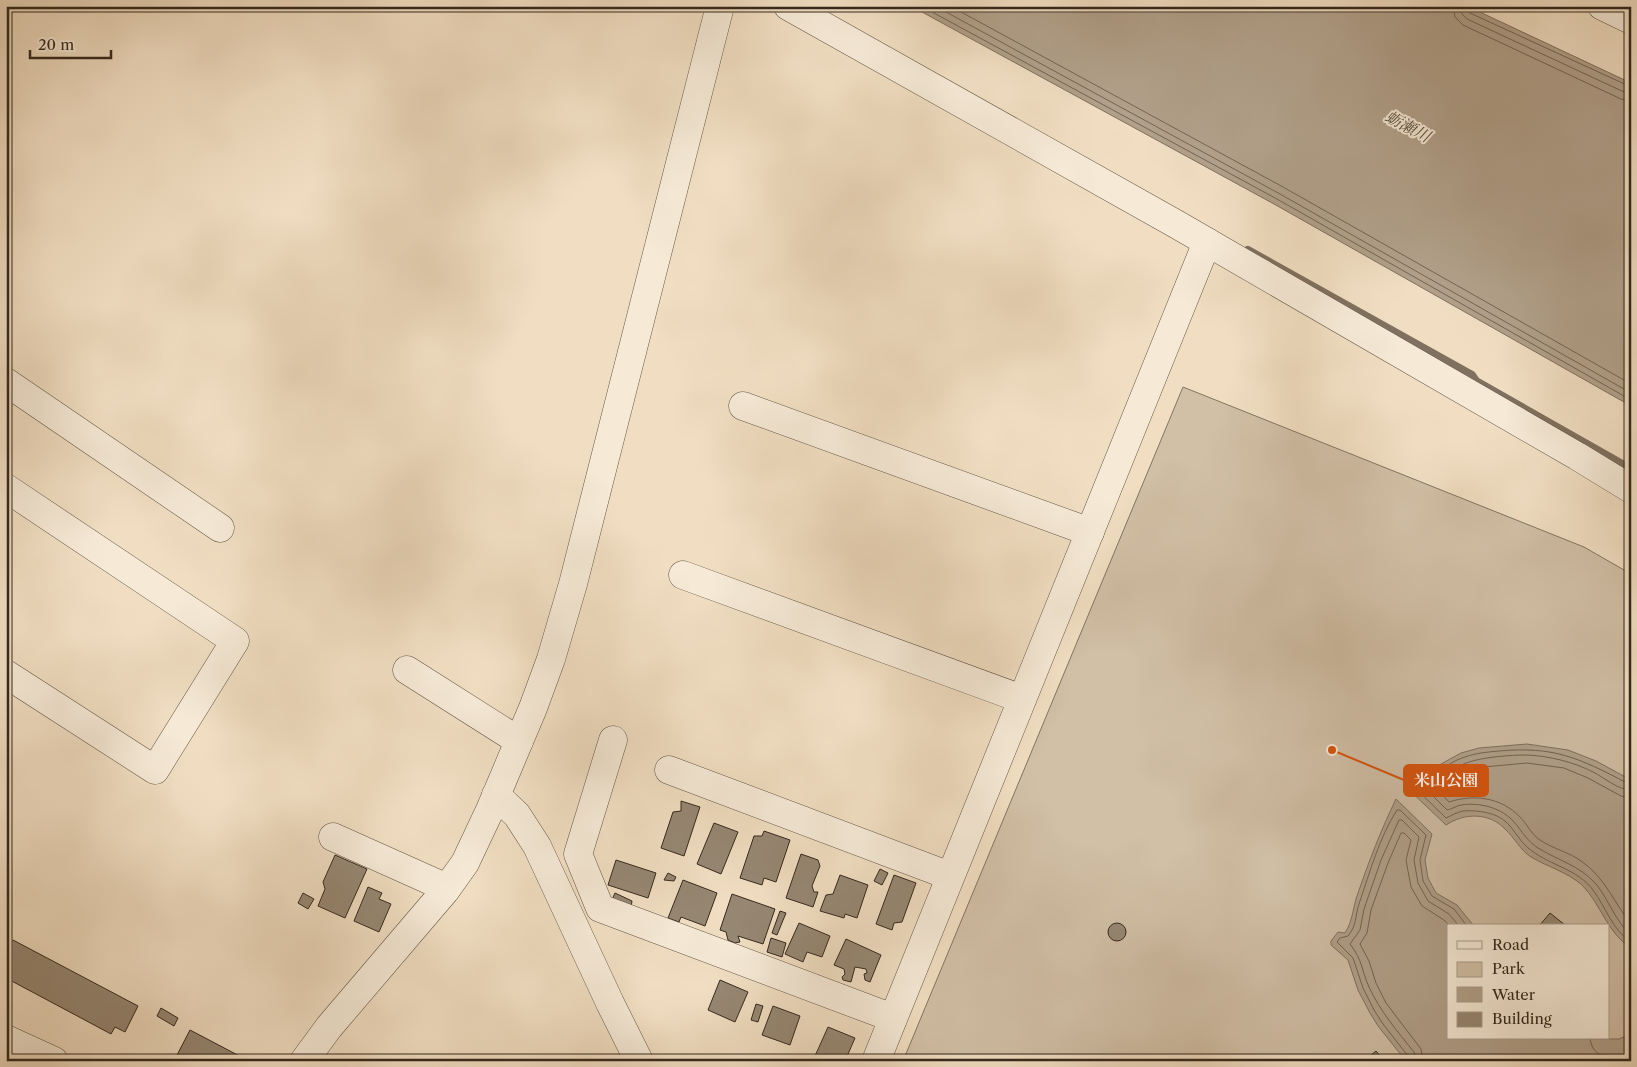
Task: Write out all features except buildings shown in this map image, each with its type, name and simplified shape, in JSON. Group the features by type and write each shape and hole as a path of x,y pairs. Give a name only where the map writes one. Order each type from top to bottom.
{"street":[{"path":"304,1061 328,1027 447,888 465,863 519,742 551,659 573,584 720,6"},
{"path":"788,6 1207,242 1631,489"},
{"path":"1602,6 1631,20"},
{"path":"876,1061 1207,242"},
{"path":"6,382 220,528"},
{"path":"743,406 1090,532"},
{"path":"6,488 235,641 155,770 6,674"},
{"path":"683,575 1022,699"},
{"path":"408,670 519,742"},
{"path":"613,740 578,854 600,908 893,1018"},
{"path":"669,770 950,876"},
{"path":"496,796 517,815 537,846 638,1061"},
{"path":"333,837 447,888"},
{"path":"6,1038 54,1061"}],"green space":[{"path":"1183,387 1584,547 1631,574 1631,1061 903,1061"}],"water":[{"name":"蛎瀬川","path":"911,6 1467,6 1631,83 1631,406 1274,204"},
{"path":"1527,744 1568,750 1596,761 1631,780 1631,948 1616,934 1582,885 1531,857 1499,823 1476,816 1461,818 1446,825 1404,785 1425,764 1432,769 1461,753 1479,748"},
{"path":"1396,799 1432,834 1425,860 1428,878 1436,893 1457,905 1472,924 1447,924 1447,1040 1610,1040 1619,1039 1631,1034 1631,1061 1406,1061 1370,1013 1358,990 1348,960 1331,945 1331,941 1338,932 1345,933 1348,928 1356,898 1380,834"}],"waterway":[{"path":"1248,250 1472,375 1476,381 1631,469"}],"place":[{"name":"米山公園","path":"1332,750"}]}
